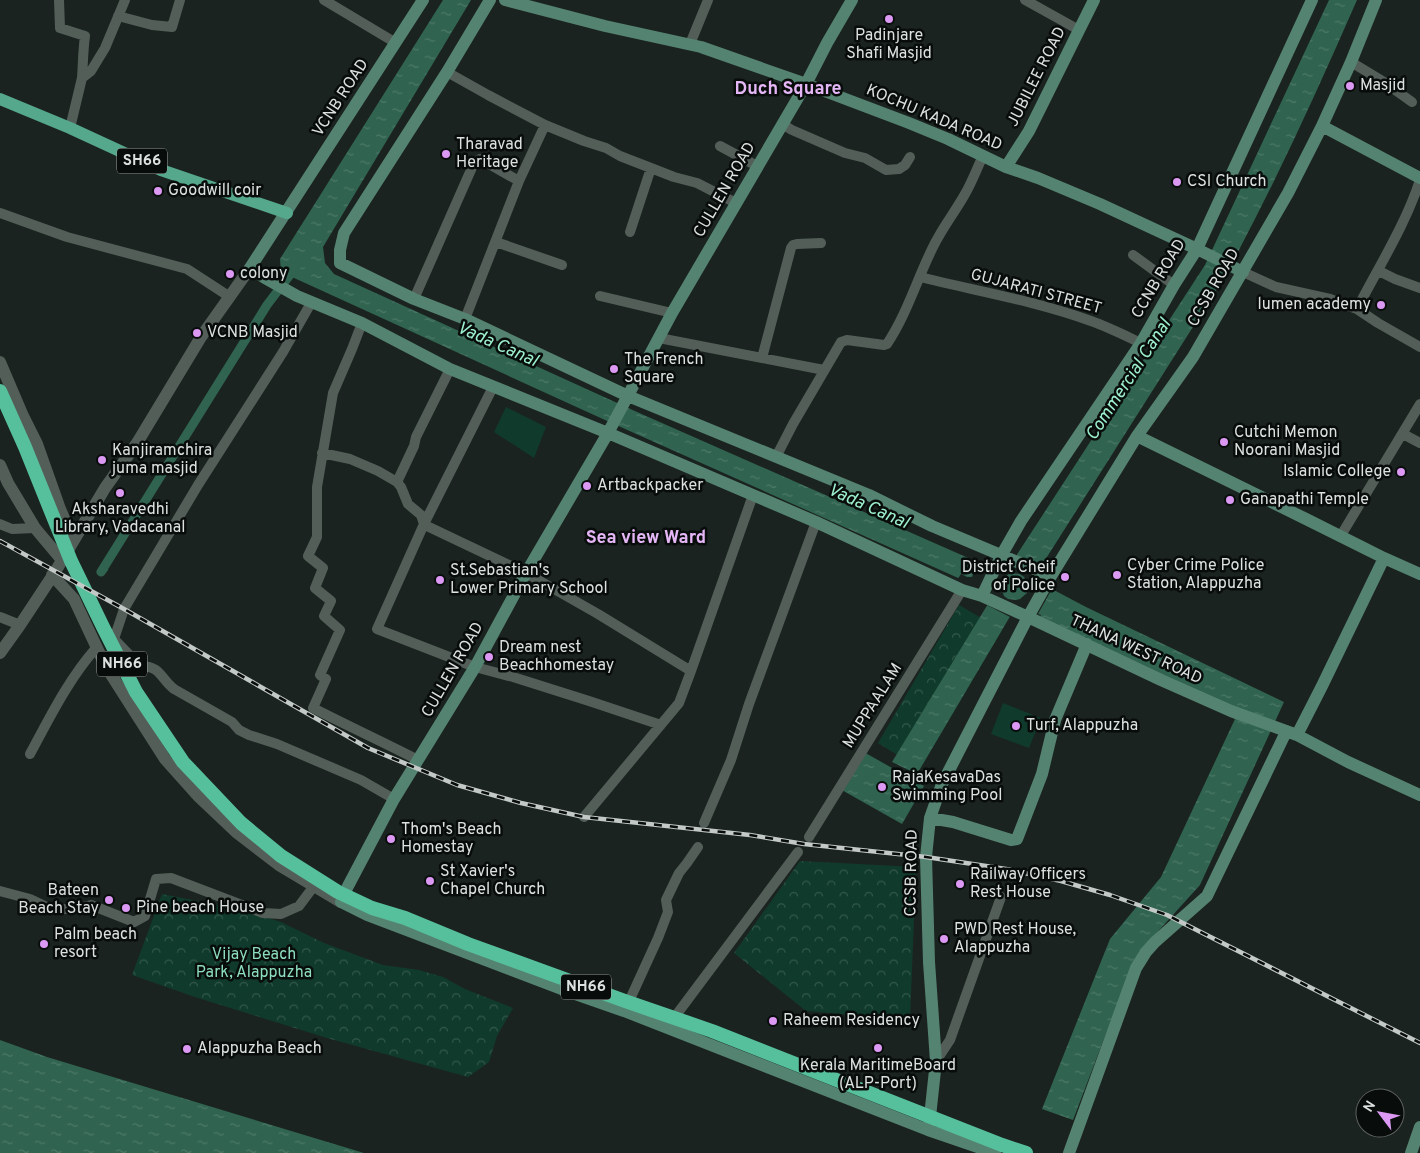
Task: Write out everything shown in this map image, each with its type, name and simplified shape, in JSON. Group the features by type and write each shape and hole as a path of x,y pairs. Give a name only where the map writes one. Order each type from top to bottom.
{"highway":[{"name":"NH66","path":"0,391 25,447 66,560 136,692 183,762 240,823 281,856 338,892 363,904 405,918 476,947 712,1031 1026,1153"}],"main road":[{"name":"VCNB ROAD","path":"250,268 422,0"},
{"path":"490,0 447,72 344,233 340,250 340,263 414,299 464,318 628,397 868,495 999,559 1014,561 1045,578"},
{"name":"KOCHU KADA ROAD","path":"505,0 605,26 690,44 806,84 948,139 1006,166 1100,204 1238,270"},
{"name":"CULLEN ROAD","path":"341,902 394,799 475,668 526,573 628,397 672,313 806,84 852,0"},
{"name":"JUBILEE ROAD","path":"1006,166 1029,131 1094,0"},
{"name":"CCNB ROAD","path":"985,596 999,559 1021,521 1141,343 1174,285 1202,252 1312,0"},
{"name":"CCSB ROAD","path":"928,1130 936,1061 929,962 926,857 930,818 942,784 1029,616 1045,578 1137,436 1193,357 1238,270 1288,193 1322,126 1376,0"},
{"name":"SH66","path":"0,99 70,128 161,170 286,213"},
{"path":"1322,126 1420,179"},
{"name":"THANA WEST ROAD","path":"250,268 297,296 362,323 450,369 609,431 816,522 962,590 985,596 1154,677 1231,711 1286,731"},
{"path":"1137,436 1306,518 1340,537 1419,573"},
{"path":"1069,1153 1136,968 1155,942 1207,896 1286,731 1322,686 1384,558"},
{"path":"930,818 953,822 1012,840 1017,839 1042,774 1055,720 1087,644"},
{"path":"1286,731 1348,762 1420,794"},
{"path":"341,902 367,915 624,1011 928,1130 995,1153"},
{"path":"1411,1153 1420,1128"}],"street":[{"path":"59,0 60,28 85,36 82,78 70,128"},
{"path":"82,78 91,71 105,48 125,0"},
{"path":"118,16 152,25 172,27 180,0"},
{"path":"324,0 396,43"},
{"path":"690,44 708,0"},
{"path":"1025,0 1079,30"},
{"path":"1351,62 1412,102"},
{"path":"447,72 546,125 674,177 697,183 736,203"},
{"path":"782,124 845,153 864,158 886,170 899,169 905,165 910,157"},
{"path":"464,318 519,181 546,125"},
{"path":"720,146 757,166"},
{"path":"776,457 841,342 847,340 887,344 899,325 944,225 965,194 983,156"},
{"path":"414,299 474,163 480,159 519,181"},
{"path":"630,232 651,168"},
{"path":"1357,309 1379,271 1413,201 1420,179"},
{"path":"0,213 67,237 186,269 230,296"},
{"path":"496,242 562,265"},
{"path":"762,358 791,248 797,244 821,243"},
{"path":"1133,255 1174,285"},
{"path":"0,654 52,575 66,560 73,539 105,488 137,443 201,337 250,268"},
{"path":"1238,270 1276,288 1330,299 1357,309 1420,347"},
{"path":"1379,271 1420,288"},
{"name":"GUJARATI STREET","path":"920,277 1013,298 1083,319 1141,343"},
{"path":"600,296 672,313"},
{"path":"311,303 198,485 124,609 114,639 140,666 146,666 161,673 166,682 174,689 232,722 239,730 278,744 361,780 394,799"},
{"path":"362,323 333,393 317,487 317,537 308,556 323,568 316,588 331,601 324,616 340,630 320,675 326,679 313,708 418,760"},
{"path":"659,338 824,370"},
{"path":"0,362 37,444 60,509 73,539"},
{"path":"399,485 416,437 450,369"},
{"path":"493,387 424,524 377,629 475,668 513,677 660,725"},
{"path":"1340,537 1420,404"},
{"path":"1403,434 1420,443"},
{"path":"322,453 350,459 378,471 399,485 408,504 421,516 424,524 526,573 598,614 691,671"},
{"path":"0,465 8,483 35,528 66,560"},
{"path":"584,817 679,703 753,495"},
{"path":"704,824 731,760 749,704 816,522"},
{"path":"0,524 12,529 35,528"},
{"path":"52,575 74,599 105,665 165,759 199,798 236,832 279,865 341,902"},
{"name":"MUPPAALAM","path":"808,837 962,590"},
{"path":"0,617 20,625"},
{"path":"30,754 63,692 76,672 96,648"},
{"path":"624,1011 668,912 666,900 679,873 698,847"},
{"path":"666,1028 798,852"},
{"path":"0,891 30,900 53,910 90,905 134,922 145,916 156,879 171,878 263,913 281,914 299,906 314,886"},
{"path":"936,1061 950,1040 1002,897"}],"green space":[{"path":"506,407 546,427 534,458 494,432"},
{"path":"959,605 1002,630 920,769 878,743"},
{"name":"Turf, Alappuzha","path":"1003,703 1041,718 1029,748 991,734"},
{"path":"800,861 916,867 910,1020 806,1011 734,953"},
{"name":"Vijay Beach Park, Alappuzha","path":"162,894 238,909 281,922 324,943 383,965 419,970 443,977 465,989 513,1008 497,1036 489,1062 468,1077 327,1038 195,997 132,975"}],"water":[{"path":"443,0 471,0 323,247 325,263 334,274 637,412 1005,573 1205,265 1329,0 1357,0 1294,140 1224,278 1033,579 1086,607 1284,702 1200,885 1142,949 1133,963 1073,1120 1042,1109 1110,939 1161,877 1235,719 1015,608 917,774 892,762 994,594 605,420 281,272 280,259"},
{"name":"RajaKesavaDas Swimming Pool","path":"862,751 924,786 902,824 840,789"},
{"path":"0,1040 47,1057 364,1153 0,1153"}],"pier":[{"path":"1013,554 1043,567 1036,578 1053,587 1038,614 1041,615 1038,621 1016,611 1012,618 985,604 990,595 957,580 961,574 972,577 979,560 1004,570","holes":["1010,573 1020,574 1028,584 1027,593 1020,599 1008,599 1004,596 1001,588 1003,579"]}],"waterway":[{"path":"104,568 101,572 267,305 296,267"}],"railway":[{"path":"0,541 124,609 368,748 457,785 521,803 584,817 926,857 1006,869 1061,881 1110,895 1167,915 1420,1043"}],"place":[{"name":"Padinjare Shafi Masjid","path":"889,19"},
{"name":"Masjid","path":"1350,86"},
{"name":"Tharavad Heritage","path":"446,154"},
{"name":"CSI Church","path":"1177,182"},
{"name":"Goodwill coir","path":"158,191"},
{"name":"colony","path":"230,274"},
{"name":"lumen academy","path":"1381,305"},
{"name":"VCNB Masjid","path":"197,333"},
{"name":"The French Square","path":"614,369"},
{"name":"Cutchi Memon Noorani Masjid","path":"1224,442"},
{"name":"Kanjiramchira juma masjid","path":"102,460"},
{"name":"Islamic College","path":"1401,472"},
{"name":"Artbackpacker","path":"587,486"},
{"name":"Aksharavedhi Library, Vadacanal","path":"120,493"},
{"name":"Ganapathi Temple","path":"1230,500"},
{"name":"Cyber Crime Police Station, Alappuzha","path":"1117,575"},
{"name":"District Cheif of Police","path":"1065,577"},
{"name":"St.Sebastian's Lower Primary School","path":"440,580"},
{"name":"Dream nest Beachhomestay","path":"489,657"},
{"name":"Turf, Alappuzha","path":"1016,726"},
{"name":"RajaKesavaDas Swimming Pool","path":"882,787"},
{"name":"Thom's Beach Homestay","path":"391,839"},
{"name":"St Xavier's Chapel Church","path":"430,881"},
{"name":"Railway Officers Rest House","path":"960,884"},
{"name":"Bateen Beach Stay","path":"109,900"},
{"name":"Pine beach House","path":"126,908"},
{"name":"PWD Rest House, Alappuzha","path":"944,939"},
{"name":"Palm beach resort","path":"44,944"},
{"name":"Raheem Residency","path":"773,1021"},
{"name":"Kerala MaritimeBoard (ALP-Port)","path":"878,1048"},
{"name":"Alappuzha Beach","path":"187,1049"}],"district":[{"name":"Duch Square","path":"788,89"},
{"name":"Sea view Ward","path":"646,538"}],"water label":[{"name":"Vada Canal","path":"497,345"},
{"name":"Commercial Canal","path":"1129,380"},
{"name":"Vada Canal","path":"868,507"}]}
